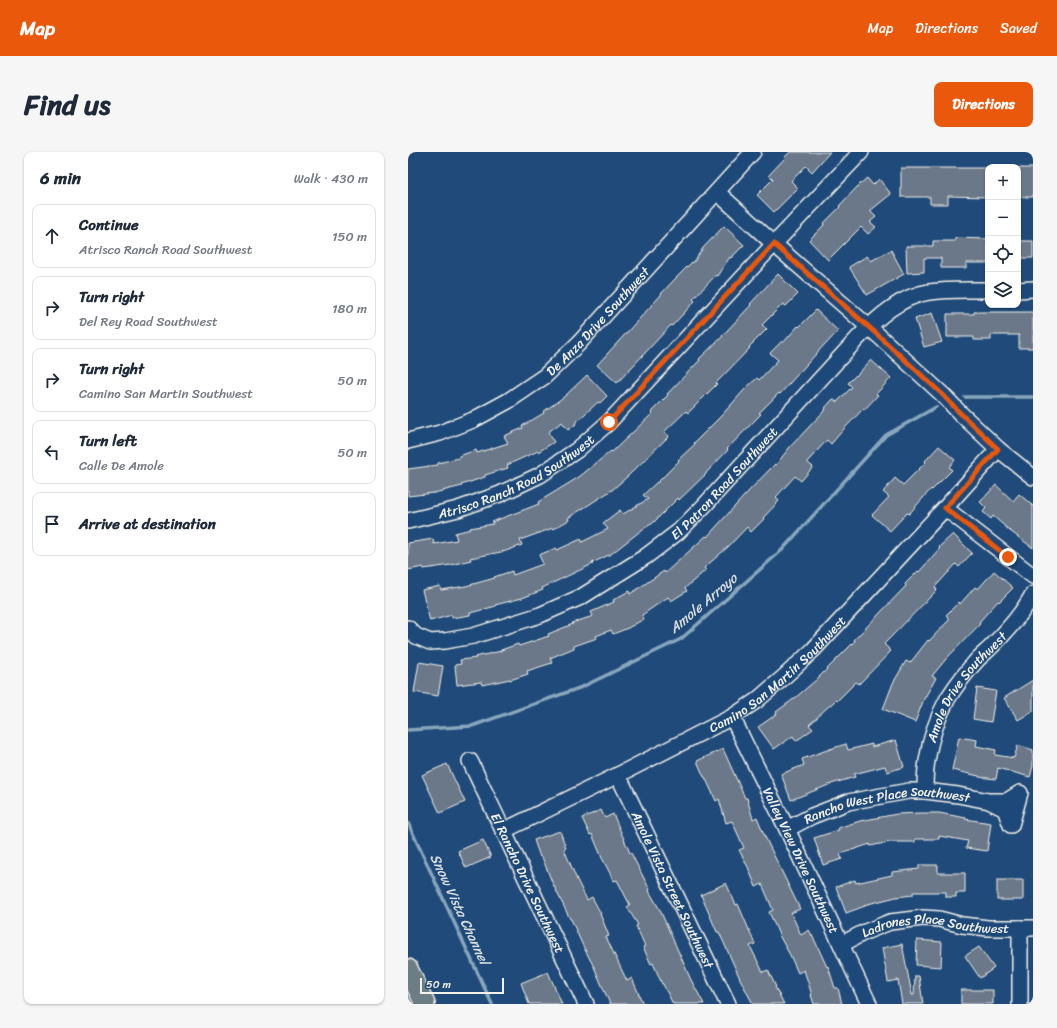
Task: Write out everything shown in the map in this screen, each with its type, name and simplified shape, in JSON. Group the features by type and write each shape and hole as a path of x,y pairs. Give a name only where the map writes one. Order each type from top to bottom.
{"main road":[{"path":"408,969 425,1004"}],"street":[{"name":"De Anza Drive Southwest","path":"408,441 440,433 473,420 508,402 545,376 579,343 753,152"},
{"name":"Atrisco Ranch Road Southwest","path":"408,521 458,509 500,494 540,475 577,450 609,422 861,152"},
{"path":"718,192 774,244 869,326 998,449 1033,477"},
{"name":"El Patron Road Southwest","path":"408,628 416,636 430,642 446,641 473,636 540,615 581,597 645,557 678,532 702,508 869,326 888,311 914,296 928,292 948,290 985,290"},
{"path":"1021,290 1033,290"},
{"name":"Camino San Martin Southwest","path":"503,831 732,717 756,700 813,650 998,449"},
{"path":"945,508 1033,576"},
{"name":"Amole Drive Southwest","path":"925,791 930,744 937,722 948,698 962,678 1013,622 1029,602 1033,594"},
{"name":"Valley View Drive Southwest","path":"732,717 787,828 870,1004"},
{"name":"El Rancho Drive Southwest","path":"470,761 586,1004"},
{"name":"Amole Vista Street Southwest","path":"618,774 728,1004"},
{"name":"Rancho West Place Southwest","path":"787,828 812,816 848,802 909,791 925,791 958,795 989,801"},
{"name":"Ladrones Place Southwest","path":"842,944 865,932 890,922 923,918 939,919 962,925 988,928 1027,928"},
{"path":"1020,1004 1027,928"}],"building":[{"path":"790,152 830,152 812,172 806,166 791,181 798,188 774,212 757,195 773,179 769,175"},
{"path":"901,168 985,168 985,197 948,196 948,204 930,204 930,197 901,197"},
{"path":"1021,168 1033,168 1033,197 1021,197"},
{"path":"867,178 873,185 879,179 891,194 870,211 876,217 870,222 876,227 868,234 861,227 828,260 809,240 840,207 839,206"},
{"path":"724,226 744,245 731,258 730,257 717,276 716,275 693,299 695,301 617,383 597,365 673,281 692,262 693,263 703,248"},
{"path":"955,238 985,239 985,263 966,263 966,268 941,268 941,258 924,258 924,272 907,273 906,246 933,246 933,241 955,241"},
{"path":"1021,241 1033,241 1033,258 1021,258"},
{"path":"891,250 904,274 867,295 849,267 867,256 871,261"},
{"path":"778,274 798,294 786,306 783,304 762,325 767,329 749,347 750,348 688,413 686,411 664,432 669,436 612,490 568,518 569,520 553,529 520,540 522,545 506,551 470,558 471,560 451,565 424,569 423,567 408,570 408,543 433,539 434,544 457,540 455,533 471,529 470,528 493,524 492,522 539,504 538,502 579,477 611,451 612,452 653,413 651,412 668,395 667,394 700,360 699,359 723,336"},
{"path":"816,310 838,331 780,394 779,393 759,413 761,414 727,449 728,450 706,474 679,500 678,498 653,523 611,554 542,588 543,590 522,598 470,613 470,615 452,618 452,615 430,621 422,590 440,586 441,590 466,586 495,578 494,577 512,571 513,575 543,564 539,555 556,548 557,550 581,539 582,542 608,529 603,523 620,510 623,514 648,499 643,495 679,461 678,460 695,444 694,443 746,388 757,378 759,380 778,360 770,353 782,341 783,343 798,326 799,327"},
{"path":"974,312 1033,312 1033,348 1019,348 1019,335 991,335 991,340 974,340 974,337 947,337 947,314 974,314"},
{"path":"932,313 942,342 924,347 915,319"},
{"path":"871,360 891,378 876,394 878,395 831,444 827,440 807,462 813,467 801,481 795,476 776,497 779,501 763,518 764,519 751,532 747,527 729,546 704,568 706,570 685,588 687,591 671,601 668,597 642,615 644,619 628,628 613,634 611,630 596,636 597,638 574,646 574,648 550,658 552,663 527,671 528,674 510,680 482,685 481,682 457,685 455,665 461,664 460,660 476,658 475,657 501,651 518,644 519,646 549,636 548,634 573,624 572,623 593,616 591,612 614,602 613,600 629,591 630,594 664,571 665,573 706,536 707,537 746,494 775,464 776,465 789,448 826,409 825,408 833,399 837,402 852,387 848,383"},
{"path":"587,375 607,396 600,403 598,402 568,430 562,422 548,432 554,442 538,452 507,465 508,468 485,475 485,477 461,485 462,486 434,493 408,496 408,469 438,465 438,463 459,458 459,456 476,450 477,453 508,443 504,436 523,428 522,426 544,413 543,412 565,396"},
{"path":"939,446 955,460 949,467 952,470 932,490 931,489 909,514 907,513 890,531 872,515 889,497 883,492 895,478 903,485 926,462 925,461"},
{"path":"996,485 1013,501 1019,494 1033,506 1033,548 993,516 991,519 983,512 986,508 980,502"},
{"path":"953,534 972,553 959,567 956,564 935,587 937,590 884,644 891,651 859,684 856,682 809,725 813,729 796,741 793,736 774,749 758,727 777,714 776,712 816,680 855,641 854,640 906,586 905,584 918,571 919,572 940,548 939,547"},
{"path":"994,571 1013,588 999,602 998,601 979,622 980,624 946,659 932,676 936,678 924,699 915,722 883,709 893,683 906,661 910,663 928,640 929,641 950,619 946,615 959,602 960,604 975,587 978,589"},
{"path":"419,662 443,666 438,696 414,692"},
{"path":"1033,680 1033,711 1018,720 1004,698"},
{"path":"977,688 996,691 991,722 973,719"},
{"path":"959,737 977,740 976,746 996,750 995,755 1014,758 1018,745 1033,750 1033,766 1030,777 998,768 996,779 979,777 952,770"},
{"path":"896,740 904,767 887,772 885,766 854,774 855,777 831,784 791,800 781,774 804,765 802,759 846,744 848,750 872,744 872,747"},
{"path":"723,749 745,798 747,798 753,819 757,817 800,909 791,913 801,935 809,930 827,967 828,966 835,988 838,988 842,1004 814,1004 804,970 798,973 769,912 773,910 762,884 756,887 739,850 744,848 732,821 726,823 719,799 716,801 704,777 697,761"},
{"path":"447,764 465,802 440,813 422,775"},
{"path":"601,810 605,818 613,814 630,853 660,910 691,980 704,1004 673,1004 653,963 651,964 636,926 638,925 627,907 630,905 617,880 614,881 592,834 590,835 582,818"},
{"path":"939,813 991,823 987,851 966,848 968,841 939,836 939,839 915,839 915,842 890,842 870,846 870,844 840,854 842,859 823,865 814,838 860,821 897,814"},
{"path":"560,831 566,848 564,849 577,880 587,900 592,897 601,914 609,936 606,937 627,981 632,978 643,1004 610,1004 594,967 552,882 542,857 540,857 534,840"},
{"path":"483,840 491,857 466,868 458,851"},
{"path":"919,865 938,865 938,873 965,873 965,893 956,893 956,897 946,897 946,892 913,892 913,895 896,897 864,905 865,906 846,913 836,887 855,880 856,883 892,875 892,872 919,869"},
{"path":"997,880 1023,880 1023,900 997,900"},
{"path":"726,883 736,905 738,904 755,944 750,946 763,972 768,970 784,1004 753,1004 719,932 717,932 701,895"},
{"path":"917,940 942,942 941,967 916,965"},
{"path":"902,944 912,995 914,995 915,976 919,976 923,1004 902,1004 898,980 888,982 882,948"},
{"path":"979,947 994,968 980,978 965,956"},
{"path":"548,972 562,1004 529,1004 521,983"},
{"path":"961,990 993,990 993,1004 961,1004"}],"waterway":[{"name":"Amole Arroyo","path":"965,397 1033,397"},
{"name":"Amole Arroyo","path":"408,730 472,726 582,687 681,639 782,550 886,435 936,407"},
{"name":"Snow Vista Channel","path":"408,823 492,1004"}],"route":[{"path":"609,422 774,244 860,318 943,395 998,449 945,508 1008,557"}]}
